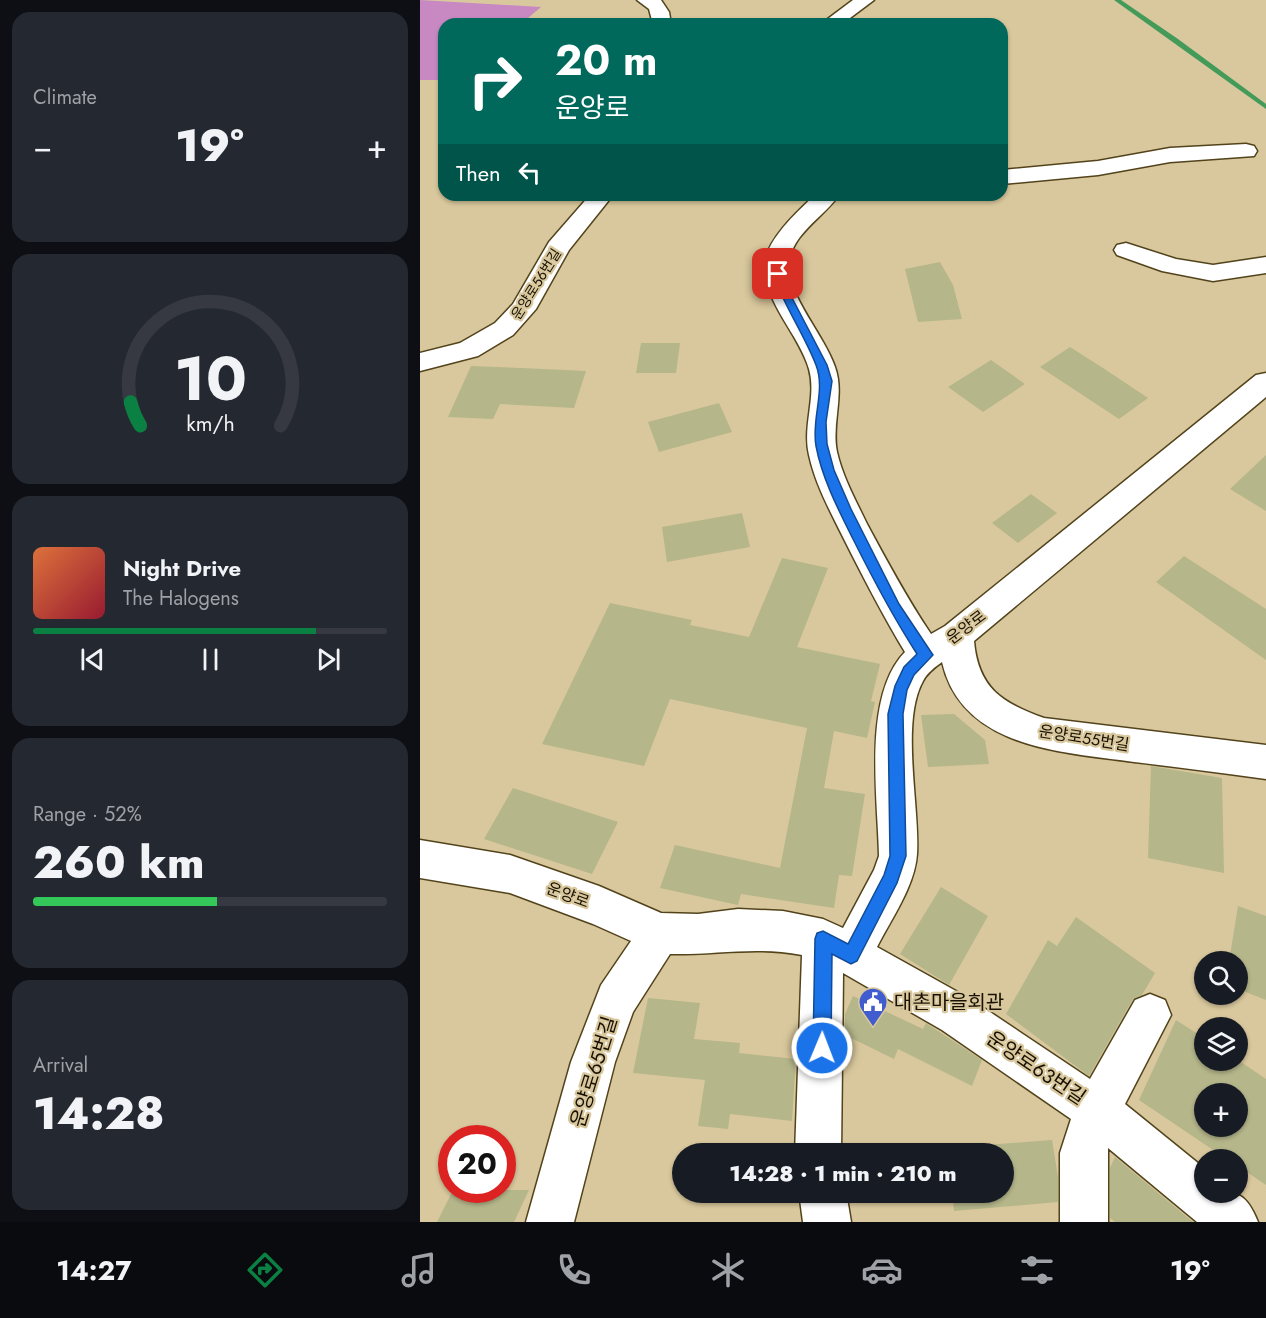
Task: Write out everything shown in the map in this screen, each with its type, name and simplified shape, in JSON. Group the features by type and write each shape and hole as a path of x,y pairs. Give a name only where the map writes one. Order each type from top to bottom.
{"street":[{"path":"646,0 653,2 661,11 662,18"},
{"path":"841,18 868,4"},
{"path":"1008,176 1098,168 1170,155 1246,151"},
{"name":"운양로56번길","path":"420,362 469,350 504,329 522,309 558,248 597,201"},
{"path":"822,201 798,226 784,245 777,262 778,274 824,373 826,381 820,422 821,444 828,470 844,509 894,608 926,655"},
{"path":"1126,250 1171,266 1213,273 1266,265"},
{"name":"운양로","path":"420,859 510,874 599,906 660,933 783,931 837,947 892,877 898,856 896,714 900,690 909,671 926,655 957,636 1266,382"},
{"name":"운양로55번길","path":"957,636 960,667 973,692 990,710 1014,724 1044,734 1266,762"},
{"name":"운양로65번길","path":"550,1222 593,1062 616,1000 660,933"},
{"path":"820,1143 837,947"},
{"name":"운양로63번길","path":"837,947 957,1015 1097,1110 1234,1222"},
{"path":"1097,1110 1150,1015"},
{"name":"운양로63번길","path":"1084,1222 1083,1153 1097,1110"},
{"path":"823,1203 826,1222"}],"shaded area":[{"path":"420,0 541,7 528,18 438,18 438,80 420,80"},
{"path":"1114,0 1121,0 1178,39 1266,104 1266,109"}],"building":[{"path":"940,262 953,285 962,319 918,322 905,269"},
{"path":"641,343 680,343 676,373 636,373"},
{"path":"1070,347 1148,398 1119,419 1040,367"},
{"path":"991,360 1025,384 983,412 948,387"},
{"path":"471,366 586,371 574,408 500,404 493,419 448,417"},
{"path":"719,403 732,432 659,452 648,422"},
{"path":"1266,455 1266,511 1230,489"},
{"path":"1031,494 1057,513 1018,543 992,523"},
{"path":"742,513 750,547 667,562 662,527"},
{"path":"1184,556 1266,609 1266,660 1156,582"},
{"path":"782,558 828,568 797,647 880,664 871,701 875,702 867,738 834,731 824,788 865,794 852,876 839,875 834,908 741,894 738,905 660,888 675,845 780,868 807,728 670,699 644,766 542,744 610,603 692,620 690,625 749,637"},
{"path":"954,714 985,740 989,764 928,767 921,715"},
{"path":"1151,766 1222,778 1224,873 1148,858"},
{"path":"513,788 618,822 592,874 484,839"},
{"path":"941,887 988,916 949,985 900,954"},
{"path":"1238,906 1266,916 1266,1000 1248,993 1248,951 1231,951"},
{"path":"1076,917 1155,973 1142,995 1133,999 1089,1076 1006,1014 1048,940 1057,946"},
{"path":"853,996 923,1029 926,1023 982,1060 972,1086 898,1049 894,1059 845,1035 845,1014"},
{"path":"648,998 700,1003 694,1039 740,1043 739,1053 796,1059 792,1121 730,1114 728,1129 698,1126 705,1080 633,1073"},
{"path":"1176,1020 1194,1032 1194,1071 1248,1071 1248,1067 1266,1079 1266,1185 1248,1173 1248,1149 1212,1149 1139,1100"},
{"path":"1052,1140 1058,1177 1058,1202 954,1211 953,1203 1014,1203 1013,1143"},
{"path":"1115,1157 1193,1222 1115,1222 1110,1218 1110,1168"},
{"path":"516,1190 529,1190 514,1222 437,1222 446,1203 516,1203"}],"place":[{"name":"대촌마을회관","path":"873,1028"}],"route":[{"path":"778,274 785,294 822,365 826,381 826,396 820,422 821,444 828,470 844,509 894,608 926,655 909,671 900,690 896,714 898,856 892,877 851,955 823,939 822,1048"}]}
